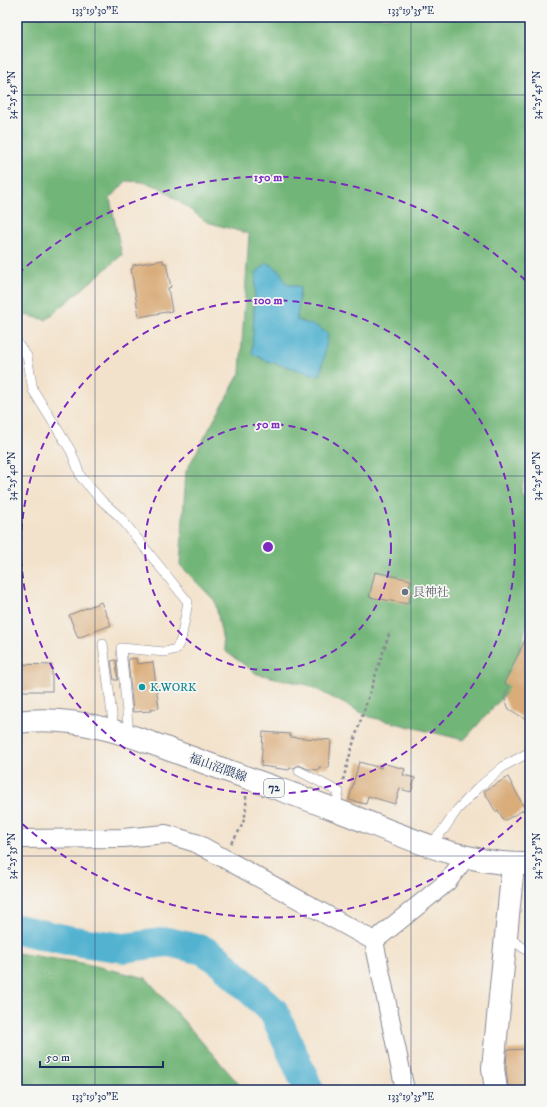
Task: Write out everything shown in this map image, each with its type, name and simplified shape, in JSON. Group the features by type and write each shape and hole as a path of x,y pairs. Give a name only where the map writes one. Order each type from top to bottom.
{"main road":[{"name":"福山沼隈線","path":"17,722 32,720 62,721 121,733 245,778 337,801 429,846 466,857 521,864"},
{"path":"496,1090 492,1068 505,936 521,864"}],"street":[{"path":"17,839 123,838 166,834 196,843 374,941 405,1090"},
{"path":"374,941 447,882 466,857"}],"lane":[{"path":"17,343 27,356 34,390 71,451 81,477 101,500 120,517 188,602 181,640 176,649 165,652 121,648 121,733"},
{"path":"103,644 121,733"},
{"path":"429,846 444,829 457,810 478,788 504,766 530,752"},
{"path":"299,771 337,801"},
{"path":"505,936 528,951 530,955"}],"path":[{"path":"337,801 353,744 390,631"},
{"path":"220,856 241,830 244,821 246,807 245,778"}],"green space":[{"path":"17,17 530,17 530,454 521,492 530,502 530,614 508,691 464,740 370,717 308,685 257,674 225,651 215,601 180,565 186,471 240,373 249,234 207,222 159,187 143,182 126,181 110,199 122,255 46,320 17,313"},
{"path":"17,953 82,963 146,978 244,1090 17,1090"}],"water":[{"path":"267,263 279,271 286,284 300,287 297,320 318,327 328,334 320,376 264,360 252,353 256,273"}],"building":[{"path":"163,260 163,263 166,263 171,287 168,288 172,311 139,317 131,269 133,268 133,265"},
{"path":"375,572 411,580 408,590 412,591 408,604 369,597"},
{"path":"101,602 111,625 78,638 69,615"},
{"path":"530,630 530,722 509,709 504,697 509,686 504,683"},
{"name":"K.WORK","path":"136,658 137,664 153,662 159,708 151,709 152,711 133,712 128,659"},
{"path":"116,660 118,680 114,680 111,661"},
{"path":"17,664 52,665 52,691 17,691"},
{"path":"263,732 290,734 290,737 331,740 329,768 319,767 319,770 308,769 298,765 294,768 290,768 289,770 261,766"},
{"path":"359,762 381,768 382,763 405,769 403,775 415,778 411,792 400,789 395,804 368,796 366,804 349,800"},
{"path":"508,777 525,809 504,821 498,810 496,812 484,791"},
{"path":"527,1049 528,1090 513,1090 513,1088 508,1088 506,1071 507,1050"}],"waterway":[{"path":"17,929 67,940 124,948 168,942 203,950 219,960 274,1012 309,1090"}],"place":[{"name":"艮神社","path":"405,592"},
{"name":"K.WORK","path":"142,687"}]}
